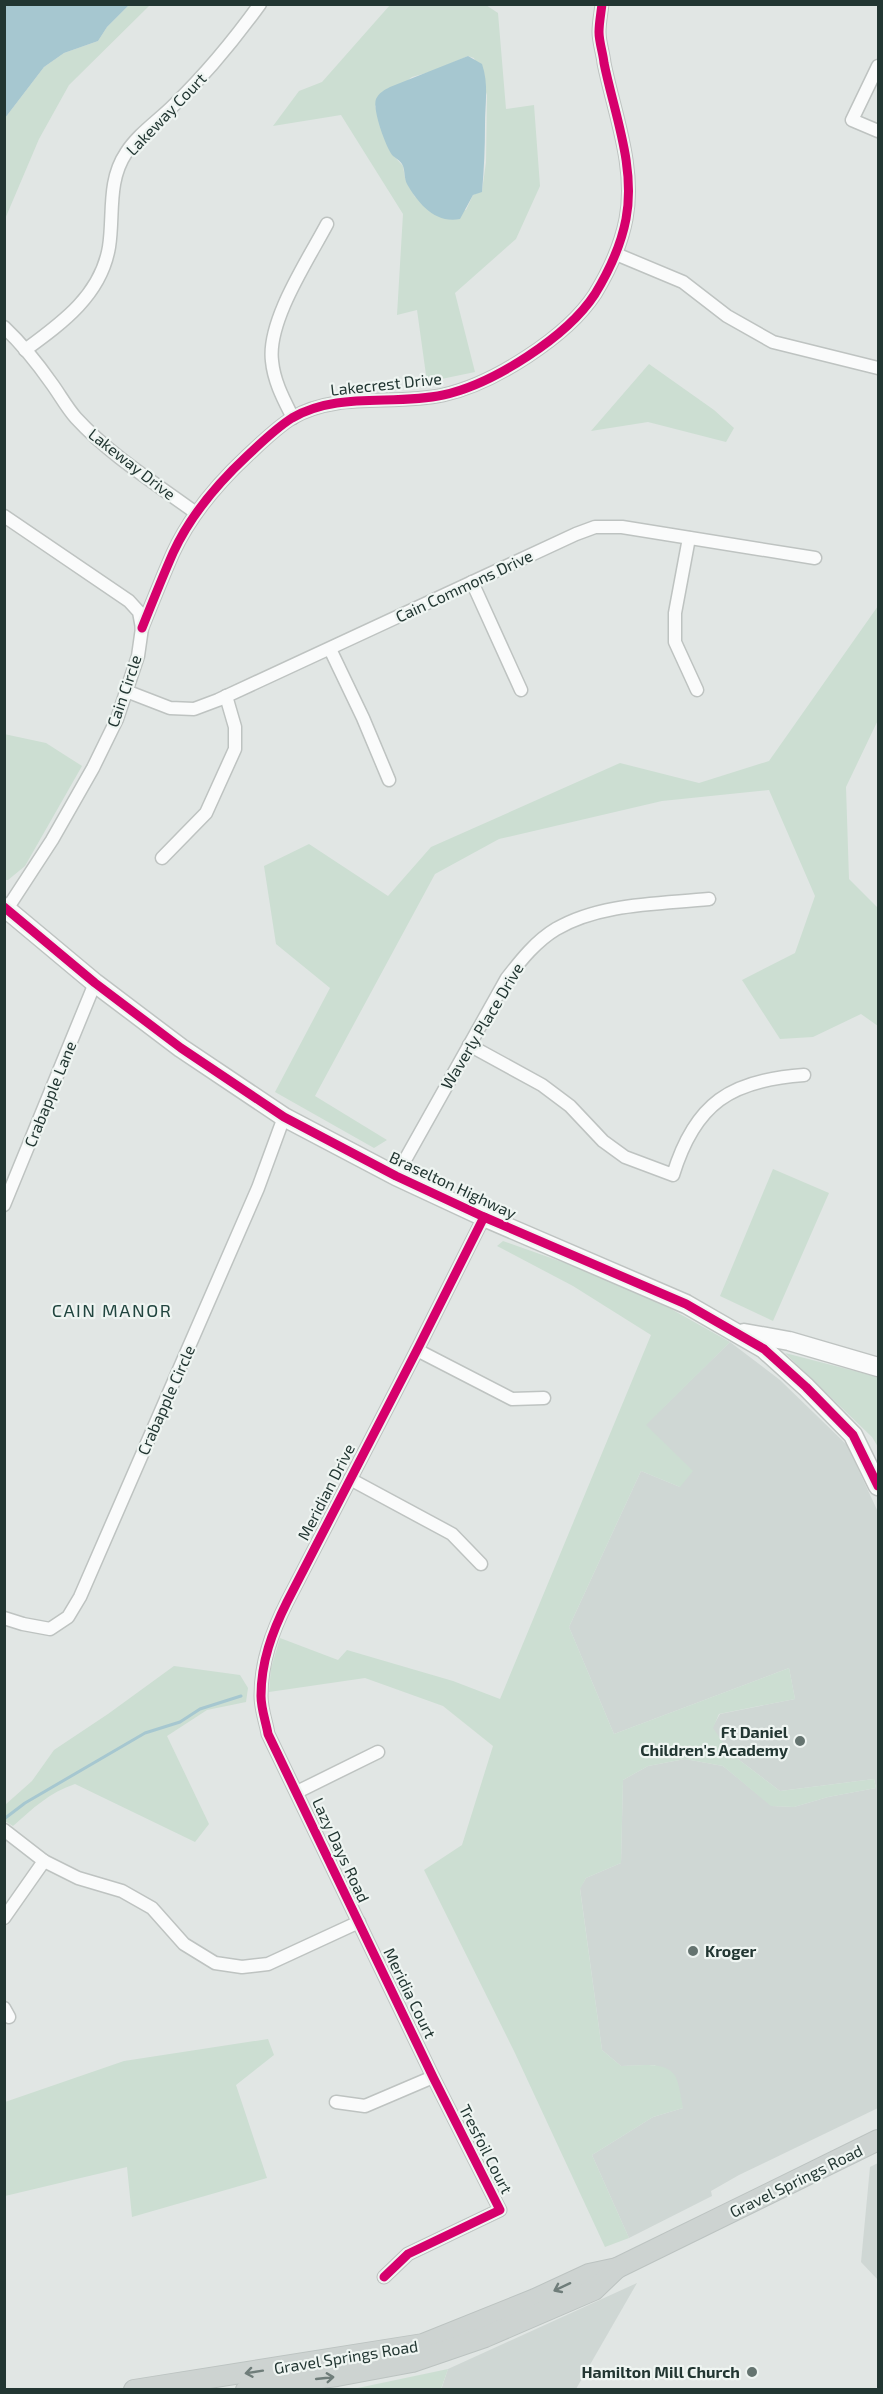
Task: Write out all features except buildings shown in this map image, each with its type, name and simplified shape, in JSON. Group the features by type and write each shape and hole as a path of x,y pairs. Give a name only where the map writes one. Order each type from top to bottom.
{"main road":[{"name":"Braselton Highway","path":"6,908 95,983 181,1048 284,1117 396,1176 484,1217 686,1304 737,1332 780,1362 853,1435 879,1486"},
{"path":"737,1332 789,1341 879,1368"},
{"name":"Gravel Springs Road","path":"134,2390 423,2344 535,2299 589,2274 617,2268 879,2140"},
{"name":"Gravel Springs Road","path":"246,2390 412,2362 485,2337 594,2290 617,2268"}],"street":[{"name":"Lakeway Court","path":"25,350 58,326 81,305 100,276 109,247 113,191 125,153 204,75 260,4"},
{"name":"Lakecrest Drive","path":"142,628 174,551 196,513 223,478 262,442 293,418 328,404 443,395 483,382 511,367 552,338 594,295 616,254 626,219 630,191 599,32 602,4"},
{"path":"879,66 852,120 879,132"},
{"path":"293,418 276,380 272,359 273,337 281,312 327,224"},
{"path":"616,254 683,282 727,316 773,342 879,368"},
{"name":"Lakeway Drive","path":"4,327 25,350 74,416 95,438 118,458 196,513"},
{"path":"4,516 129,601 139,612 142,628"},
{"name":"Cain Commons Drive","path":"126,691 170,708 194,709 595,527 622,527 815,558"},
{"path":"688,538 675,613 675,642 697,690"},
{"path":"472,582 522,690"},
{"name":"Cain Circle","path":"6,908 52,840 93,768 117,719 138,656 142,628"},
{"path":"330,649 389,780"},
{"path":"162,858 206,813 235,749 235,727 226,696"},
{"name":"Waverly Place Drive","path":"396,1176 507,978 528,951 555,929 587,915 709,899"},
{"name":"Crabapple Lane","path":"4,1204 95,983"},
{"path":"469,1045 542,1085 570,1106 603,1141 625,1157 673,1175 689,1134 704,1114 722,1097 741,1086 771,1077 804,1075"},
{"name":"Crabapple Circle","path":"4,1618 50,1629 68,1617 80,1597 258,1188 284,1117"},
{"name":"Meridian Drive","path":"297,1792 268,1734 261,1699 264,1665 270,1638 484,1217"},
{"path":"417,1350 512,1399 544,1398"},
{"path":"350,1479 453,1534 481,1564"},
{"path":"297,1792 378,1752"},
{"name":"Lazy Days Road","path":"4,1830 44,1861 78,1878 122,1891 152,1908 184,1944 215,1963 242,1967 268,1964 359,1922 297,1792"},
{"path":"4,1918 44,1861"},
{"name":"Meridia Court","path":"359,1922 433,2077"},
{"path":"336,2102 365,2106 433,2077"},
{"name":"Tresfoil Court","path":"384,2277 408,2254 500,2210 433,2077"}],"shaded area":[{"path":"730,1342 780,1380 847,1445 878,1512 878,2108 739,2175 711,2191 712,2196 629,2238 592,2155 653,2117 683,2108 655,2065 621,2066 602,2050 580,1888 586,1878 621,1863 623,1780 648,1766 685,1759 723,1766 772,1806 794,1807 828,1797 876,1788 874,1779 780,1791 730,1753 712,1728 720,1714 795,1699 789,1668 614,1734 569,1627 641,1471 680,1487 645,1425"},
{"path":"878,2163 878,2280 861,2262 870,2167"},
{"path":"637,2283 576,2389 441,2390 448,2369"}],"green space":[{"path":"129,5 150,5 69,85 39,139 5,219 5,118 44,67 64,53 98,41 107,27"},
{"path":"390,5 486,5 498,13 506,109 534,105 540,186 516,239 455,293 475,372 427,382 417,310 397,315 403,214 341,115 273,126 299,91 322,82","holes":["468,56 474,58 487,95 486,162 482,191 473,195 466,210 415,197 405,178 403,166 392,154 375,106 412,77"]},
{"path":"649,364 714,410 734,428 726,442 648,422 591,431"},
{"path":"878,606 878,720 846,787 849,879 878,908 878,1026 861,1014 813,1037 780,1039 742,980 795,953 815,896 769,790 662,801 499,839 435,874 315,1096 387,1140 374,1148 275,1092 330,988 276,944 264,866 309,844 388,896 431,847 620,763 699,783 769,761"},
{"path":"4,734 46,743 82,766 25,866 8,880 4,880"},
{"path":"773,1169 829,1193 773,1321 720,1296"},
{"path":"503,1241 582,1269 671,1309 730,1342 646,1425 693,1471 680,1487 641,1471 569,1627 614,1734 789,1668 795,1699 719,1714 713,1728 730,1753 780,1791 874,1779 876,1788 828,1797 794,1807 771,1806 723,1766 685,1759 648,1766 623,1780 621,1863 586,1878 580,1889 602,2050 621,2066 653,2065 668,2069 677,2080 683,2108 653,2117 592,2155 629,2238 605,2247 514,2051 424,1870 462,1845 493,1746 443,1706 365,1678 269,1692 271,1668 280,1638 338,1660 347,1650 453,1681 500,1699 651,1335 573,1286 497,1246"},
{"path":"785,1353 878,1377 878,1447 872,1437"},
{"path":"174,1666 240,1675 248,1688 246,1702 207,1710 167,1736 209,1824 195,1842 75,1784 49,1796 13,1826 5,1821 5,1805 32,1781 54,1750"},
{"path":"268,2039 274,2055 236,2085 267,2178 132,2217 127,2167 5,2196 5,2102 124,2061"},
{"path":"448,2369 441,2389 353,2389"}],"water":[{"path":"5,4 129,5 107,27 98,41 64,53 44,67 5,118"},
{"path":"468,56 482,64 485,79 485,150 482,192 473,195 460,219 451,220 428,210 411,191 406,182 402,164 390,152 383,137 375,104 379,95 388,88"}],"waterway":[{"path":"4,1819 25,1803 145,1733 180,1722 200,1709 241,1696"}],"cycle path":[{"path":"142,628 173,553 196,513 236,467 286,422 310,410 328,405 366,400 424,398 443,395 484,381 506,370 548,342 582,310 595,294 618,248 624,229 628,199 626,160 600,40 602,4"},
{"path":"4,907 95,983 181,1048 284,1117 396,1176 484,1217 686,1304 764,1349 806,1387 853,1435 878,1486"},
{"path":"384,2277 408,2254 500,2210 433,2077 268,1734 261,1696 263,1671 268,1648 282,1613 484,1217"}],"place":[{"name":"Ft Daniel Children's Academy","path":"800,1741"},
{"name":"Kroger","path":"693,1951"},
{"name":"Hamilton Mill Church","path":"752,2372"}],"district":[{"name":"CAIN MANOR","path":"112,1311"}]}
